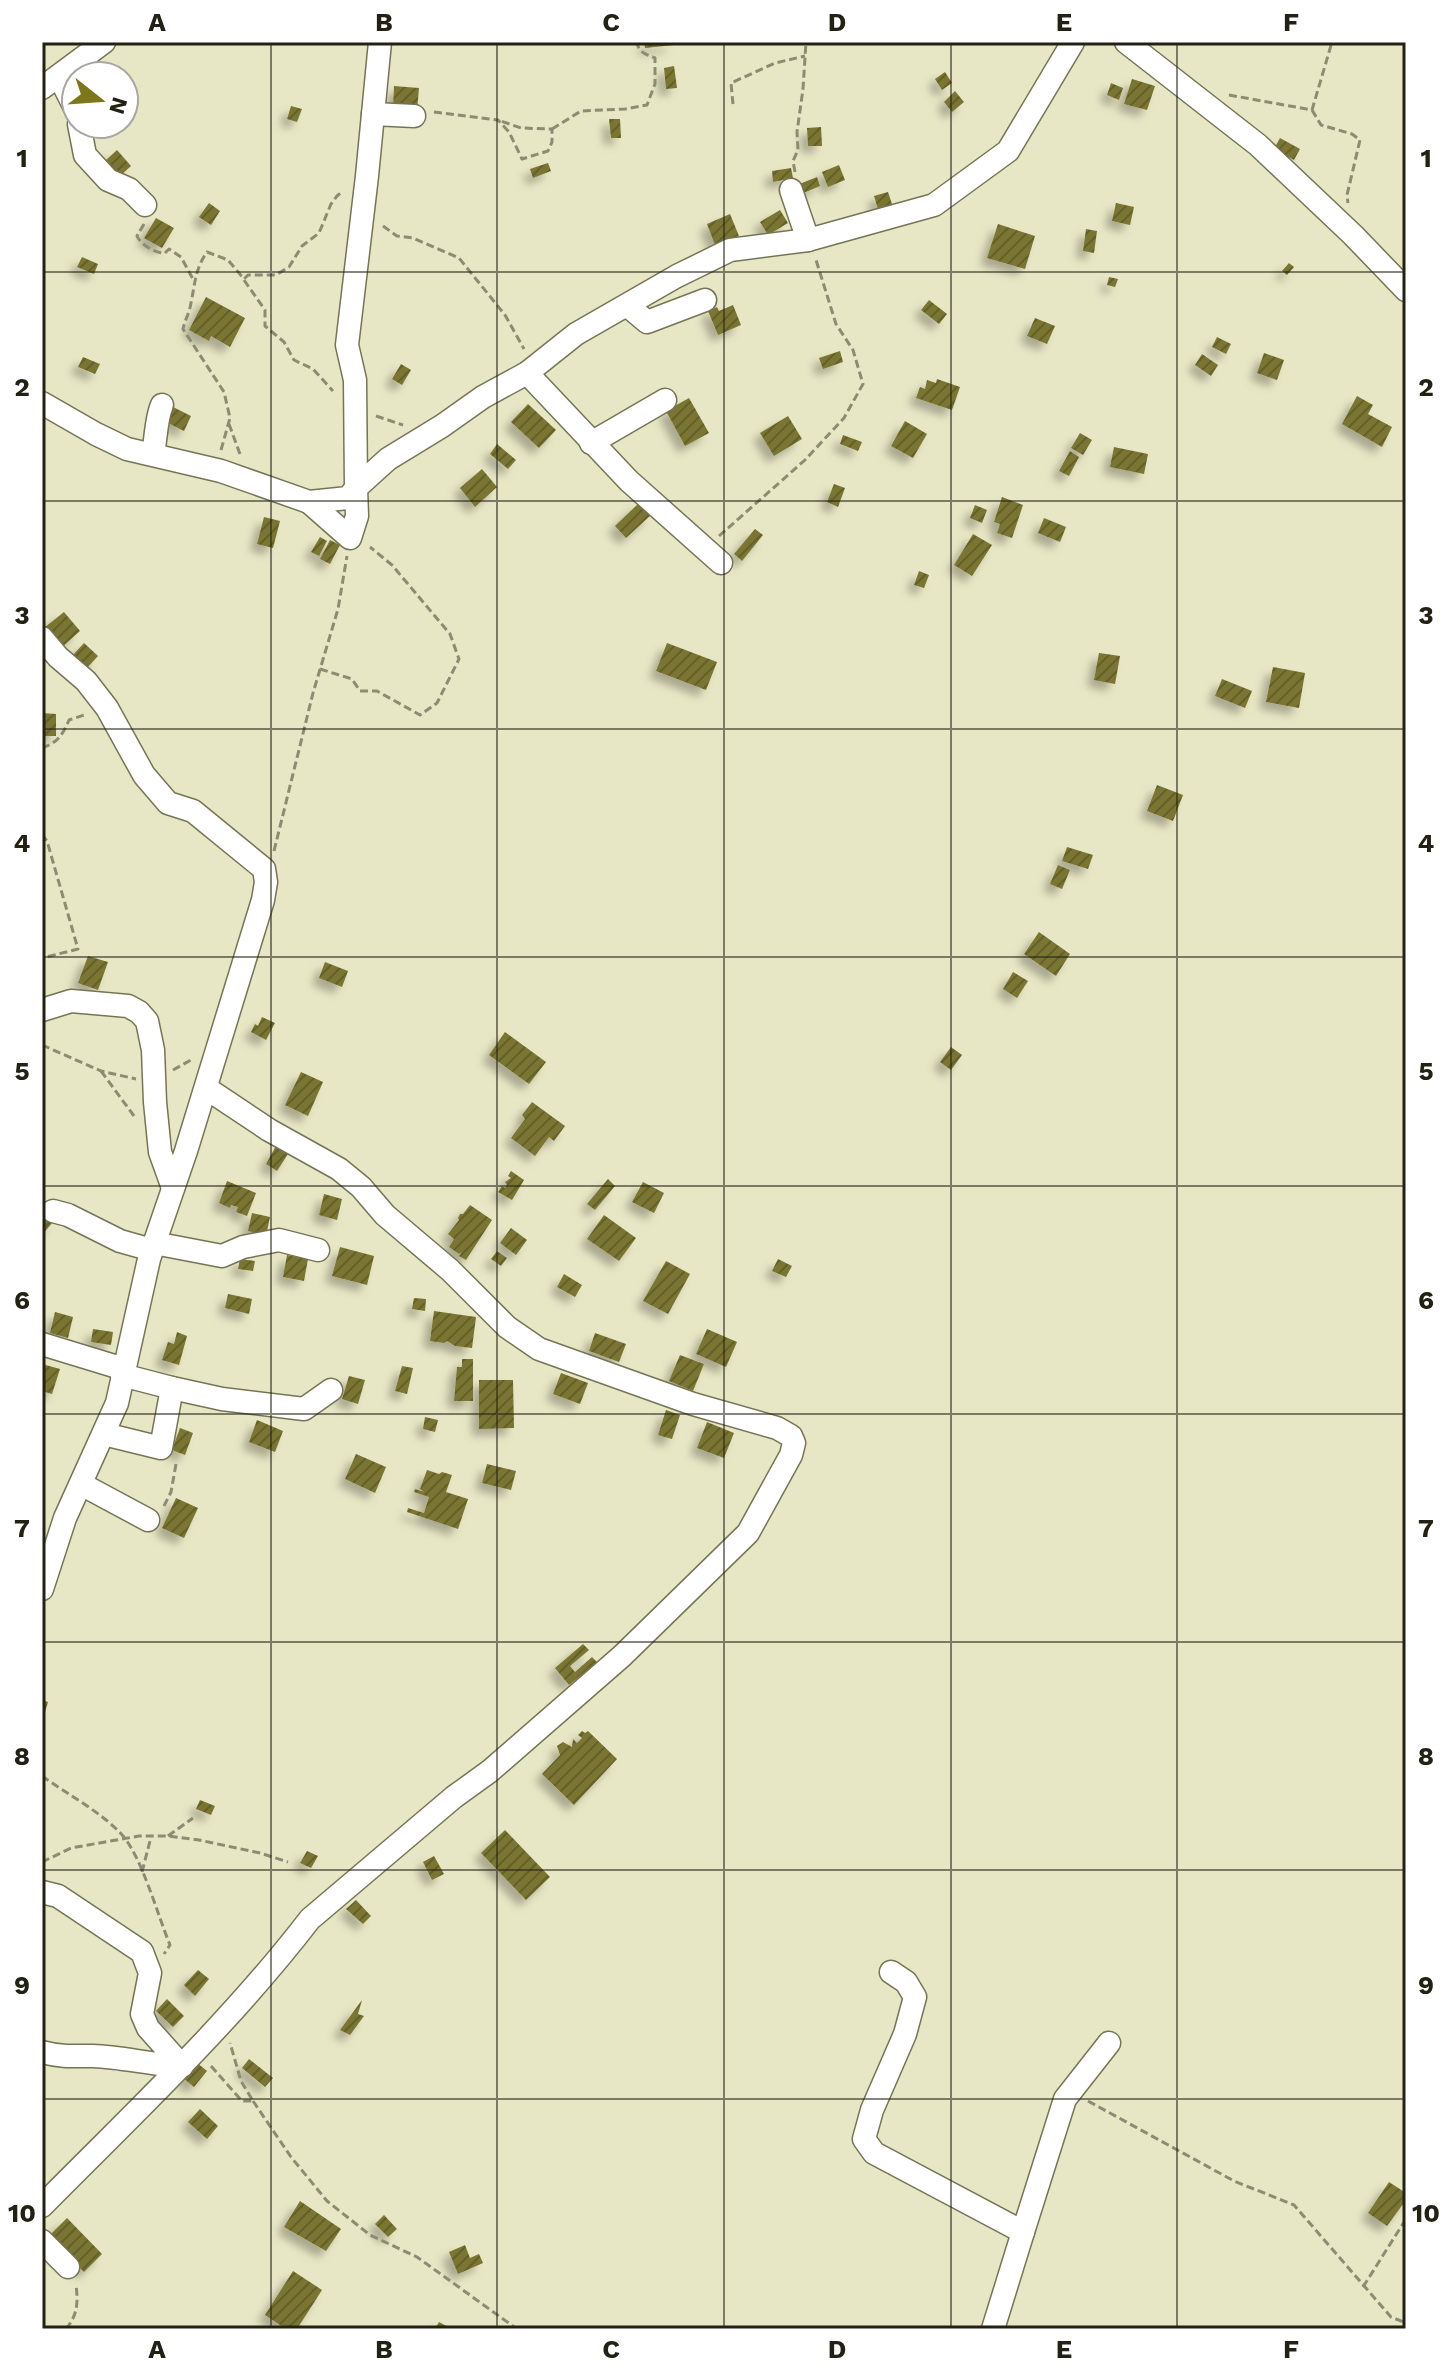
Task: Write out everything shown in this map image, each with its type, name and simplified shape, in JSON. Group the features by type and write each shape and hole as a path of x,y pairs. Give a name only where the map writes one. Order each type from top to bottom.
{"street":[{"path":"50,82 104,42"},
{"path":"42,403 127,449 206,467 309,502 350,538 357,516 355,380 347,345 380,42"},
{"path":"309,502 348,498 388,459 483,397 527,373 576,334 677,276 730,250 808,240 934,205 1008,151 1073,42"},
{"path":"1126,42 1258,145 1406,290"},
{"path":"373,114 414,116"},
{"path":"82,140 85,155 108,180 129,189 145,205"},
{"path":"791,190 808,240"},
{"path":"628,306 647,322 705,300"},
{"path":"527,373 629,481 713,556"},
{"path":"591,443 665,400"},
{"path":"153,454 159,426 157,416 162,405"},
{"path":"42,638 58,657 86,681 107,708 144,775 168,803 193,811 264,869 266,882 206,1088 153,1246 117,1403 65,1518 42,1589"},
{"path":"42,1010 71,1001 128,1006 147,1021 160,1152 173,1188"},
{"path":"42,2206 218,2028 277,1963 310,1919 580,1694 748,1533 791,1455 794,1443 791,1436 777,1428 693,1404 539,1349 507,1327 450,1270 385,1215 361,1187 339,1169 269,1130 206,1088"},
{"path":"53,1211 68,1215 120,1241 153,1246 222,1256 243,1247 279,1240 318,1250"},
{"path":"42,1344 172,1388 222,1399 304,1409 331,1390"},
{"path":"104,1434 161,1448 172,1388"},
{"path":"81,1484 148,1520"},
{"path":"42,1892 58,1896 142,1952 150,1973 142,2014 148,2028 189,2058"},
{"path":"891,1972 906,1982 915,1997 905,2034 872,2110 864,2139 874,2153 1023,2232"},
{"path":"993,2329 1065,2099 1109,2043"},
{"path":"42,2052 58,2057 92,2056 153,2065 189,2058"},
{"path":"42,2241 68,2267"}],"path":[{"path":"414,116 438,111 498,120 521,128 552,129 581,111 647,105 655,84 655,58 643,53 637,42"},
{"path":"798,150 806,42"},
{"path":"1332,42 1312,110 1321,125 1352,134 1360,140 1347,195 1353,235"},
{"path":"733,104 731,83 775,63 805,56"},
{"path":"1225,94 1312,110"},
{"path":"498,120 509,132 522,159 548,151 552,129"},
{"path":"244,279 248,275 276,275 289,267 302,246 319,233 337,196 367,171"},
{"path":"145,205 150,213 137,236 139,242 158,253 169,249 181,257 194,281"},
{"path":"363,210 372,222 397,236 413,238 459,258 505,315 524,348 527,373"},
{"path":"713,556 844,418 863,384 853,350 836,324 808,240"},
{"path":"206,467 222,448 230,418 224,392 183,329 191,306 198,265 207,252 228,260 244,279 265,310 265,326 284,342 294,360 313,369 355,405 430,434"},
{"path":"229,424 251,482"},
{"path":"266,882 320,669 338,609 350,538 371,547 392,565 450,634 459,659 437,703 420,715 377,691 360,691 352,679 320,669"},
{"path":"42,748 55,743 62,736 69,720 107,708"},
{"path":"42,834 47,841 78,949 42,958"},
{"path":"42,1045 101,1071 154,1083 187,1061 201,1058 218,1048"},
{"path":"101,1071 139,1122"},
{"path":"148,1520 164,1506 171,1492 176,1459 161,1448"},
{"path":"42,1776 126,1839 170,1945 150,1973"},
{"path":"168,1836 193,1818"},
{"path":"142,1872 151,1836"},
{"path":"42,1862 71,1848 151,1836 168,1836 260,1853 288,1862"},
{"path":"218,2028 231,2044 241,2081 253,2101 291,2157 327,2201 370,2235 417,2257 517,2329"},
{"path":"189,2058 242,2101 253,2101"},
{"path":"1071,2091 1234,2181 1294,2205 1391,2317 1406,2323"},
{"path":"1363,2287 1406,2219"},
{"path":"66,2329 74,2319 78,2305 76,2283 68,2267"}],"building":[{"path":"644,42 673,42 674,45 645,48"},
{"path":"674,66 677,88 666,89 664,68"},
{"path":"945,72 952,83 942,90 935,79"},
{"path":"1132,79 1155,86 1147,110 1124,104"},
{"path":"1111,83 1123,88 1119,100 1107,95"},
{"path":"394,86 419,88 417,111 393,109"},
{"path":"955,91 964,102 952,112 944,102"},
{"path":"291,106 302,109 297,122 287,119"},
{"path":"609,119 620,119 621,138 611,138"},
{"path":"821,127 822,146 808,146 807,128"},
{"path":"1280,138 1300,149 1294,160 1274,149"},
{"path":"117,150 131,166 119,177 105,161"},
{"path":"548,163 551,171 533,178 530,169"},
{"path":"839,165 845,180 828,187 822,172"},
{"path":"791,168 793,178 773,182 772,171"},
{"path":"817,177 820,186 801,194 797,185"},
{"path":"888,192 892,204 878,209 874,196"},
{"path":"209,203 220,211 211,225 199,217"},
{"path":"1116,203 1134,207 1130,225 1112,221"},
{"path":"780,210 788,223 768,235 760,222"},
{"path":"730,214 739,236 715,245 707,224"},
{"path":"156,218 174,228 162,248 144,238"},
{"path":"998,224 1035,236 1025,269 987,258"},
{"path":"1086,229 1097,231 1094,253 1083,251"},
{"path":"82,257 98,264 94,274 77,267"},
{"path":"1289,263 1294,267 1287,275 1282,271"},
{"path":"1109,277 1118,279 1115,287 1107,285"},
{"path":"206,297 245,318 230,347 211,336 209,341 189,330"},
{"path":"929,300 947,314 939,324 921,310"},
{"path":"733,305 741,325 718,335 708,311 717,307 719,311"},
{"path":"1035,318 1055,326 1047,344 1027,336"},
{"path":"1217,337 1231,344 1226,354 1212,347"},
{"path":"840,351 843,362 823,369 819,358"},
{"path":"1264,353 1284,360 1277,380 1257,373"},
{"path":"1202,354 1218,365 1211,376 1195,365"},
{"path":"83,357 100,364 95,374 78,367"},
{"path":"401,364 411,370 402,385 392,379"},
{"path":"937,379 960,387 952,410 916,398 920,387 925,389 927,380 936,383"},
{"path":"1357,396 1373,405 1368,414 1392,427 1382,447 1342,424"},
{"path":"689,398 709,433 685,446 666,411"},
{"path":"528,404 556,430 539,448 511,422"},
{"path":"171,406 191,416 184,431 164,421"},
{"path":"788,416 802,439 774,456 760,433"},
{"path":"905,421 927,434 913,458 891,446"},
{"path":"1080,433 1092,440 1083,455 1071,448"},
{"path":"843,435 862,442 858,451 840,444"},
{"path":"497,444 516,460 508,469 490,454"},
{"path":"1114,447 1148,454 1144,474 1110,467"},
{"path":"1070,451 1079,457 1069,476 1059,471"},
{"path":"482,469 497,487 475,507 460,488"},
{"path":"834,484 845,488 838,507 827,502"},
{"path":"1002,497 1023,505 1012,538 997,533 1000,524 994,522"},
{"path":"639,503 651,515 626,538 615,526"},
{"path":"975,505 987,510 982,523 970,518"},
{"path":"264,517 280,521 273,548 257,544"},
{"path":"1044,518 1066,527 1060,542 1038,533"},
{"path":"755,529 763,535 742,561 734,554"},
{"path":"973,534 992,545 972,576 954,565"},
{"path":"320,537 327,541 319,556 311,552"},
{"path":"330,540 340,545 330,564 320,559"},
{"path":"919,571 929,575 924,588 914,585"},
{"path":"64,612 80,631 61,648 44,628"},
{"path":"84,643 98,656 86,669 72,656"},
{"path":"667,643 717,662 706,690 656,671"},
{"path":"1099,653 1120,656 1115,684 1094,680"},
{"path":"1273,667 1305,673 1299,708 1266,702"},
{"path":"1222,679 1252,691 1245,708 1215,696"},
{"path":"42,713 56,714 56,736 42,736"},
{"path":"1157,785 1183,795 1173,821 1147,811"},
{"path":"1067,847 1093,855 1088,869 1062,861"},
{"path":"1058,865 1070,870 1062,889 1050,884"},
{"path":"1039,932 1070,954 1056,976 1024,954"},
{"path":"88,956 108,962 98,990 78,983"},
{"path":"325,962 348,971 342,987 319,978"},
{"path":"1013,972 1028,981 1017,998 1003,989"},
{"path":"262,1017 275,1023 266,1040 251,1032"},
{"path":"505,1032 546,1062 529,1084 489,1055"},
{"path":"951,1047 962,1055 951,1070 940,1062"},
{"path":"301,1072 323,1082 308,1116 285,1105"},
{"path":"532,1102 565,1126 554,1141 549,1137 535,1156 511,1138 525,1119 522,1115"},
{"path":"276,1146 288,1154 277,1171 266,1164"},
{"path":"511,1171 524,1180 512,1200 498,1192 507,1185 505,1182 511,1178 508,1176"},
{"path":"608,1179 615,1186 595,1210 587,1204"},
{"path":"227,1181 256,1193 247,1216 236,1212 238,1207 231,1205 230,1208 219,1203"},
{"path":"643,1182 664,1193 654,1213 632,1202"},
{"path":"324,1194 342,1199 337,1220 319,1215"},
{"path":"470,1205 492,1220 466,1260 459,1256 462,1252 459,1254 449,1247 454,1239 448,1234 460,1214"},
{"path":"252,1213 270,1217 266,1236 251,1238 252,1232 248,1231"},
{"path":"604,1215 636,1238 619,1261 587,1239"},
{"path":"45,1216 53,1222 42,1235 42,1219"},
{"path":"511,1228 527,1240 516,1255 500,1243"},
{"path":"340,1247 374,1256 367,1285 332,1276"},
{"path":"497,1251 507,1258 501,1266 491,1259"},
{"path":"287,1255 308,1259 304,1281 283,1277"},
{"path":"240,1259 255,1261 253,1271 238,1269"},
{"path":"778,1259 792,1266 786,1277 772,1271"},
{"path":"666,1261 690,1274 668,1314 643,1301"},
{"path":"564,1274 582,1285 575,1297 557,1287"},
{"path":"228,1294 252,1299 249,1314 225,1308"},
{"path":"414,1298 426,1299 425,1311 412,1309"},
{"path":"434,1311 476,1317 472,1348 455,1346 447,1341 430,1341"},
{"path":"55,1312 73,1317 68,1338 50,1333"},
{"path":"93,1329 113,1332 111,1345 91,1342"},
{"path":"707,1329 737,1342 726,1367 696,1354"},
{"path":"177,1332 187,1336 179,1365 162,1360 168,1342 174,1344"},
{"path":"595,1333 626,1344 619,1362 589,1351"},
{"path":"680,1355 704,1364 693,1391 669,1381"},
{"path":"462,1359 473,1359 473,1401 454,1401 457,1367 462,1367"},
{"path":"42,1364 60,1369 52,1394 42,1391"},
{"path":"402,1366 413,1368 407,1394 395,1391"},
{"path":"561,1373 588,1383 580,1404 553,1394"},
{"path":"349,1376 365,1380 358,1404 342,1399"},
{"path":"479,1380 513,1380 514,1428 479,1429"},
{"path":"666,1410 680,1415 672,1439 658,1435"},
{"path":"425,1417 438,1420 435,1432 423,1429"},
{"path":"257,1420 283,1431 275,1452 249,1442"},
{"path":"707,1422 734,1433 724,1458 697,1448"},
{"path":"180,1428 193,1433 185,1455 172,1450"},
{"path":"356,1454 386,1467 375,1493 345,1479"},
{"path":"487,1464 516,1471 511,1490 482,1483"},
{"path":"427,1470 452,1475 446,1492 468,1499 458,1529 407,1512 408,1508 424,1513 429,1497 414,1492 415,1489 424,1492 420,1489"},
{"path":"176,1498 198,1508 184,1538 162,1528"},
{"path":"583,1644 589,1650 570,1666 575,1672 592,1657 597,1662 569,1685 555,1668"},
{"path":"42,1700 48,1702 43,1719 42,1719"},
{"path":"588,1731 617,1759 574,1805 542,1774 560,1755 557,1746 563,1742 572,1747 573,1739 577,1743 582,1738 578,1735"},
{"path":"200,1800 215,1806 211,1815 196,1809"},
{"path":"505,1830 550,1877 526,1900 481,1853"},
{"path":"307,1851 318,1856 311,1868 300,1863"},
{"path":"434,1856 444,1874 432,1880 423,1862"},
{"path":"356,1900 371,1916 363,1924 346,1909"},
{"path":"198,1970 209,1979 195,1996 184,1985"},
{"path":"167,1999 184,2016 173,2027 156,2011"},
{"path":"362,2000 358,2014 364,2016 350,2035 340,2030"},
{"path":"249,2059 273,2078 265,2087 242,2068"},
{"path":"196,2062 207,2071 194,2087 183,2078"},
{"path":"200,2109 218,2126 207,2139 188,2122"},
{"path":"1389,2182 1406,2193 1406,2200 1387,2226 1368,2213"},
{"path":"300,2201 341,2229 326,2251 284,2227"},
{"path":"384,2215 397,2229 388,2237 375,2224"},
{"path":"67,2218 102,2254 84,2272 49,2236"},
{"path":"465,2245 470,2258 479,2254 483,2263 458,2274 449,2252"},
{"path":"293,2271 322,2290 297,2329 286,2329 265,2315"},
{"path":"439,2322 452,2329 435,2329"}]}
